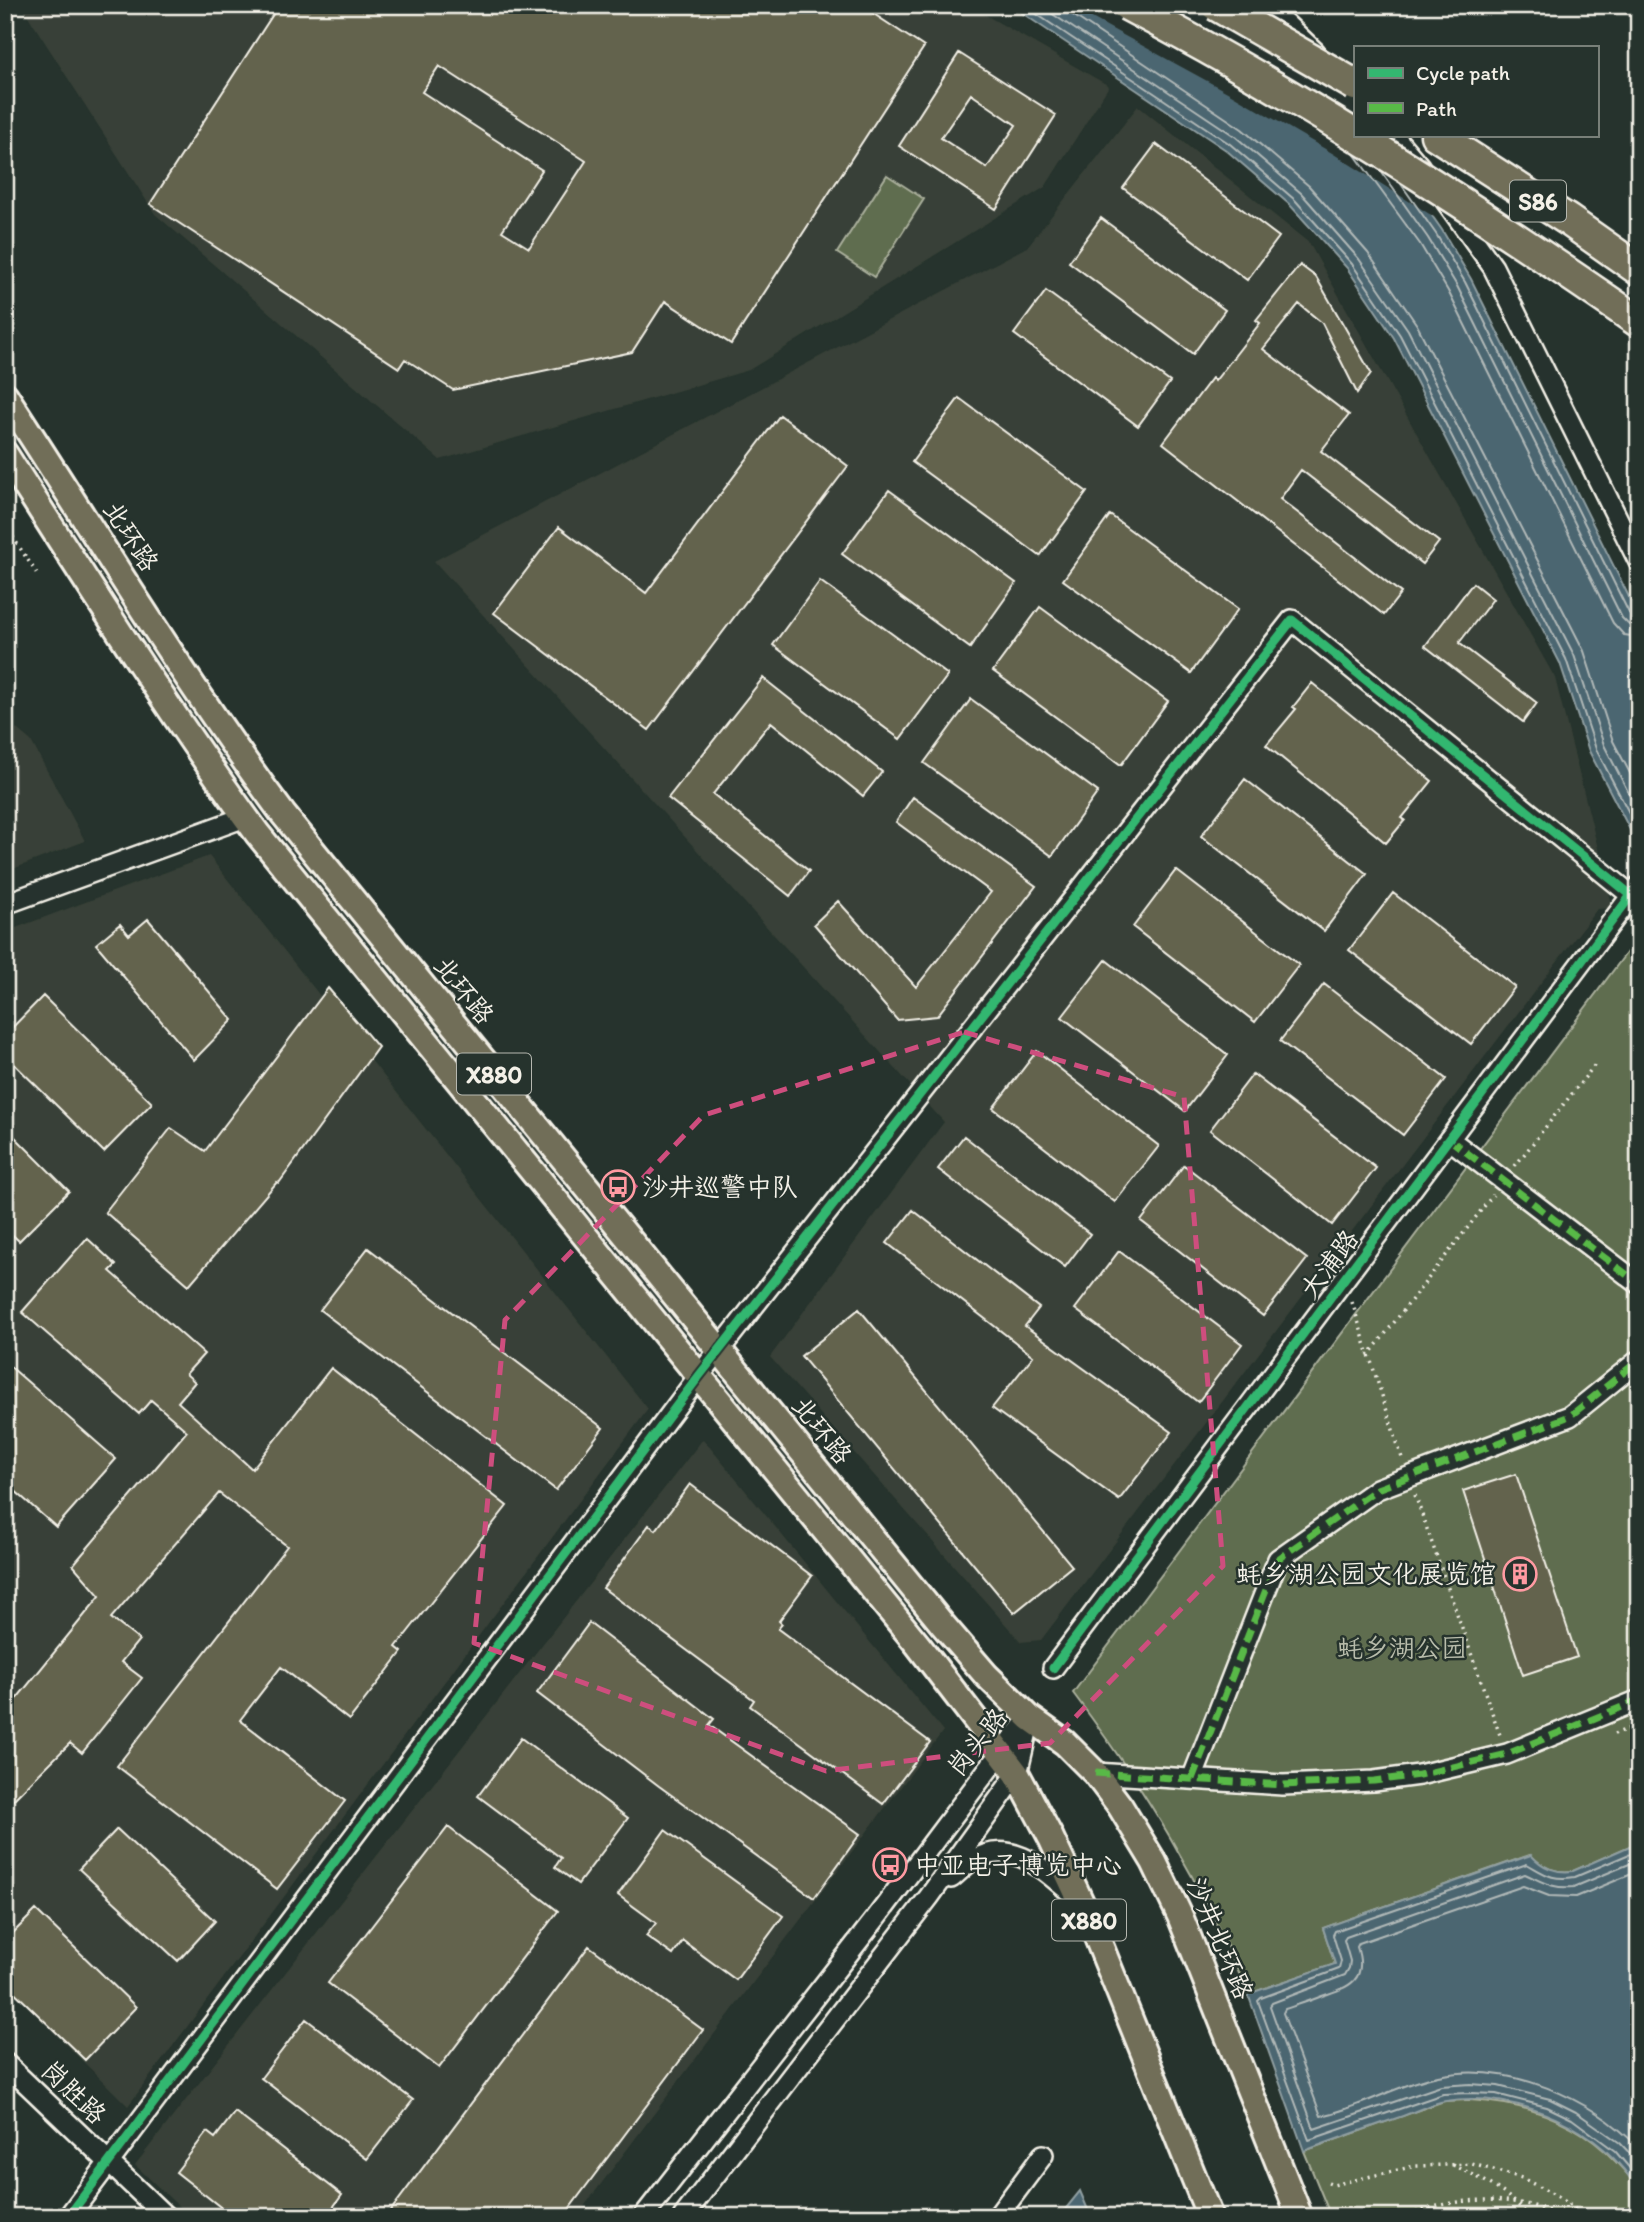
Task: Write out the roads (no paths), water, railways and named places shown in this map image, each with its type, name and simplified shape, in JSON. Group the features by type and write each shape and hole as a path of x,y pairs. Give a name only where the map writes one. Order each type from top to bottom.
{"highway":[{"name":"S86","path":"1127,5 1245,70 1354,135"},
{"path":"1216,5 1354,84"},
{"name":"S86","path":"1356,136 1478,213 1639,322"},
{"name":"S86","path":"1438,136 1568,220 1639,270"}],"main road":[{"name":"北环路","path":"5,395 184,673 283,814 943,1625 986,1675 1030,1718"},
{"name":"X880","path":"5,454 218,781 918,1645 1017,1774 1081,1900 1210,2217"},
{"name":"沙井北环路","path":"1030,1718 1065,1744 1095,1773 1120,1806 1154,1862 1180,1916 1300,2217"}],"street":[{"path":"1266,5 1354,91"},
{"path":"1394,136 1453,210 1493,267 1639,562"},
{"path":"68,2217 699,1376 1292,620 1635,890"},
{"path":"5,904 246,817"},
{"name":"大浦路","path":"1053,1668 1635,890"},
{"path":"1449,1139 1639,1284"},
{"path":"1192,1779 1278,1559 1377,1489 1570,1416 1639,1360"},
{"path":"1095,1773 1283,1785 1374,1781 1507,1754 1639,1700"},
{"name":"岗头路","path":"643,2217 1030,1718"},
{"name":"岗头路","path":"683,2217 929,1897 1017,1774 1030,1718"},
{"path":"929,1897 972,1861 993,1852 1017,1853 1039,1866 1081,1900"},
{"name":"岗胜路","path":"5,2063 166,2217"},
{"path":"997,2217 1043,2155"}],"water":[{"path":"1010,5 1248,5 1354,136 1409,183 1442,230 1471,279 1639,617 1639,847 1589,751 1560,663 1394,338 1347,268 1290,205 1226,150"},
{"path":"1639,1842 1639,2192 1624,2169 1604,2149 1581,2132 1556,2118 1501,2102 1473,2099 1440,2102 1304,2151 1248,1994 1335,1964 1323,1928 1531,1855 1550,1869 1573,1871"},
{"path":"1080,2191 1091,2217 1059,2217"}],"place":[{"name":"沙井巡警中队","path":"618,1187"},
{"name":"蚝乡湖公园文化展览馆","path":"1520,1574"},
{"name":"中亚电子博览中心","path":"890,1865"}],"park label":[{"name":"蚝乡湖公园","path":"1402,1648"}]}
